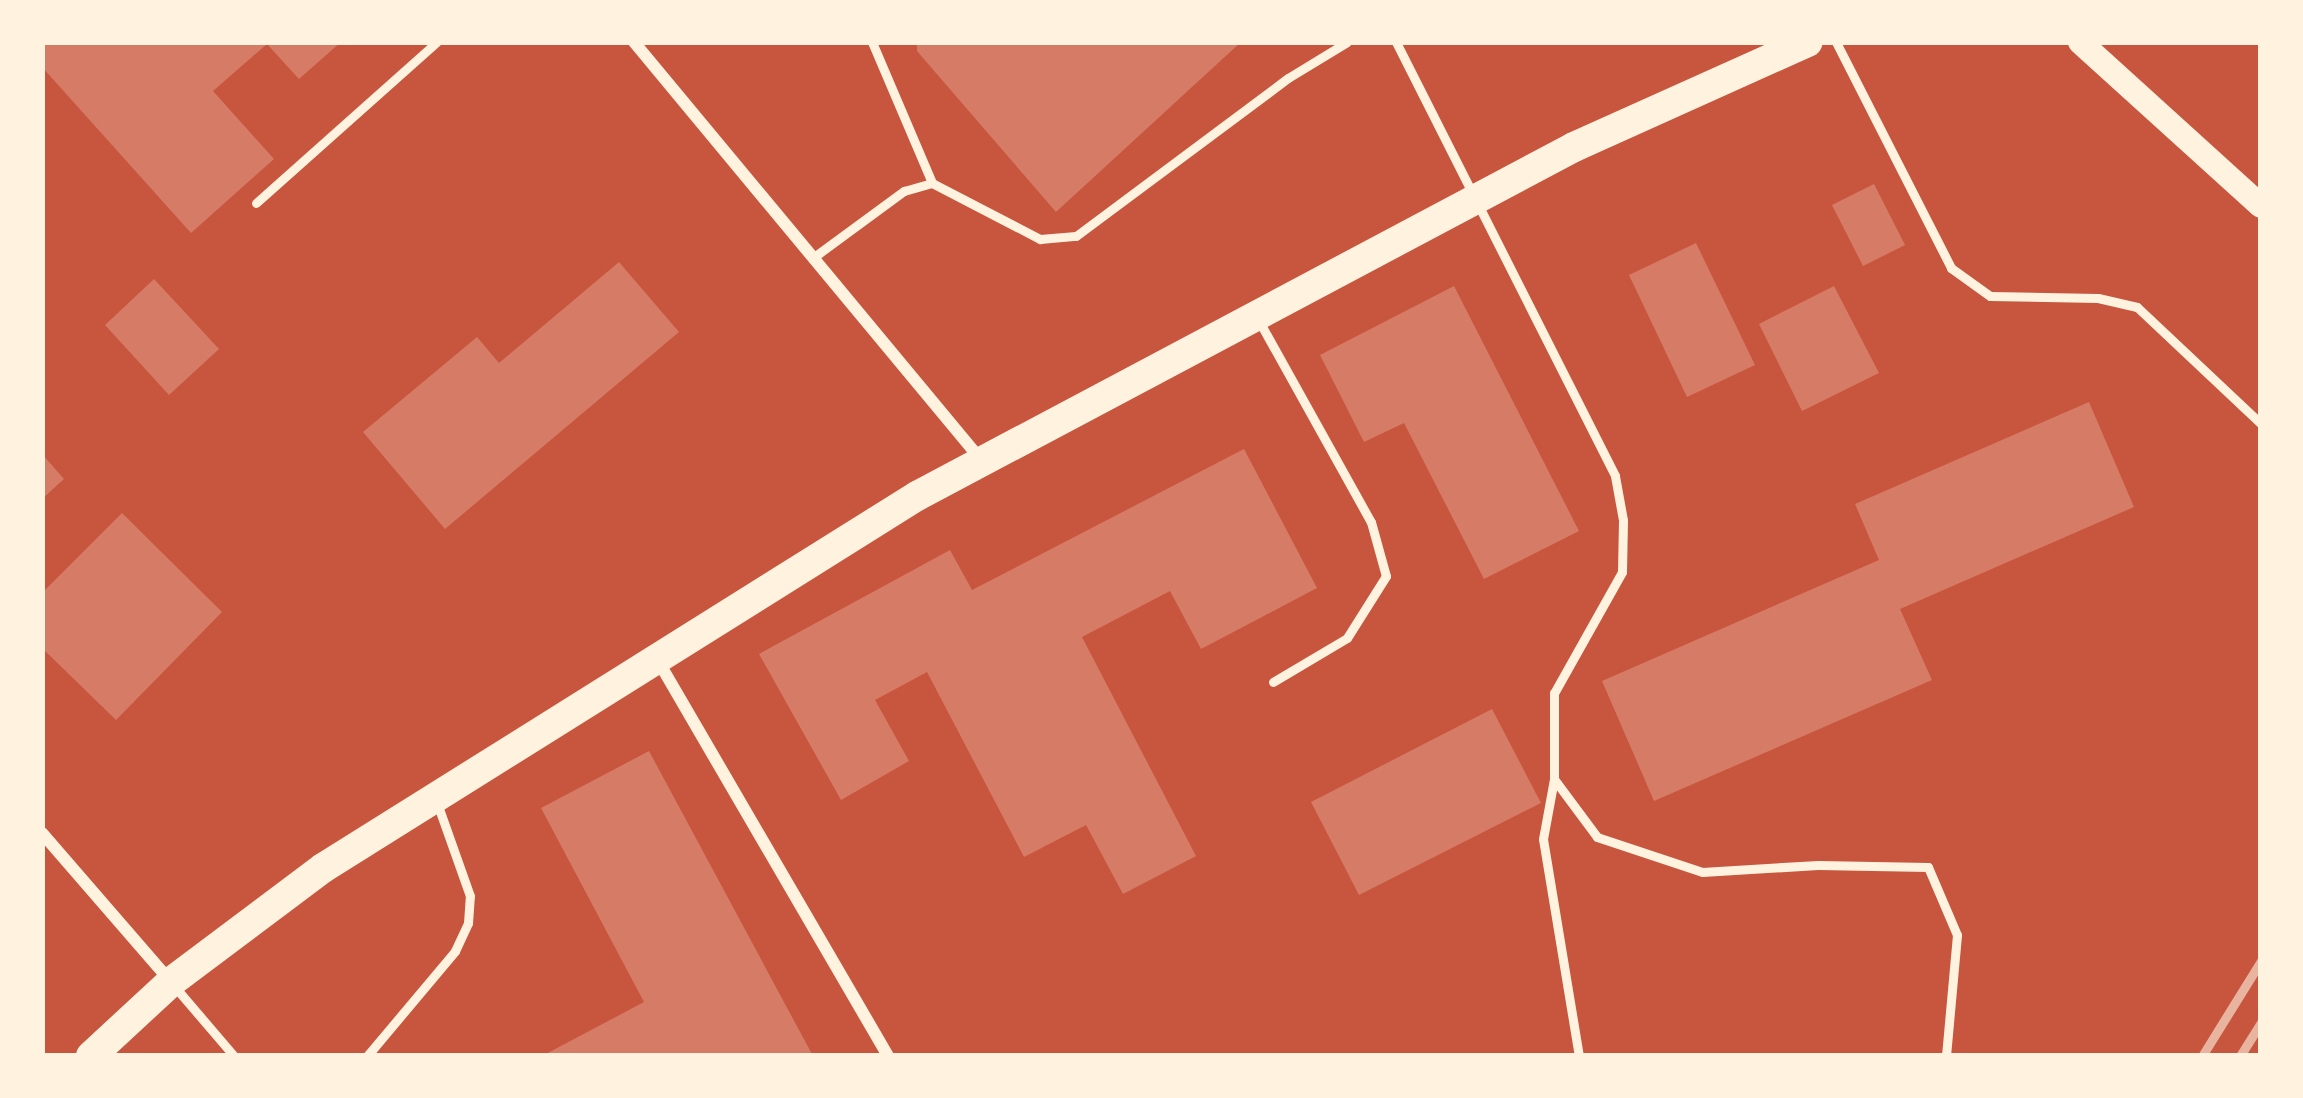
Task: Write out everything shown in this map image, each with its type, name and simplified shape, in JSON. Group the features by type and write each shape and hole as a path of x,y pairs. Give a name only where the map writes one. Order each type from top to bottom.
{"main road":[{"path":"92,1056 171,982 323,868 917,496 1574,148 1808,42"},
{"path":"2080,42 2261,206"}],"street":[{"path":"634,42 982,462"},
{"path":"656,658 888,1056"},
{"path":"42,833 171,982"}],"lane":[{"path":"256,203 437,42"},
{"path":"872,42 932,183 1040,239 1076,236 1288,78 1347,42"},
{"path":"1396,42 1615,476 1624,520 1622,572 1554,693 1554,778 1543,839 1579,1056"},
{"path":"1836,42 1952,268 1990,296 2098,298 2138,307 2261,424"},
{"path":"814,257 904,191 932,183"},
{"path":"1256,317 1371,522 1386,575 1347,638 1273,682"},
{"path":"1554,778 1597,837 1702,872 1928,867 1958,935 1946,1056"},
{"path":"367,1056 455,951 468,923 470,896 435,798"},
{"path":"171,982 234,1056"}],"building":[{"path":"42,42 341,42 299,79 267,44 213,91 274,159 191,233 42,67"},
{"path":"917,42 1241,42 1056,212 917,51"},
{"path":"1874,184 1905,245 1863,266 1832,205"},
{"path":"1696,243 1755,365 1687,397 1629,275"},
{"path":"619,262 679,332 445,529 363,432 477,337 499,363"},
{"path":"154,279 219,349 169,395 105,325"},
{"path":"1454,286 1579,531 1484,579 1404,423 1364,442 1320,355"},
{"path":"1834,286 1879,373 1802,411 1759,324"},
{"path":"2089,402 2134,507 1900,609 1932,680 1654,801 1602,681 1879,560 1855,504"},
{"path":"1244,449 1317,588 1201,649 1170,591 1082,637 1196,856 1123,894 1086,825 1024,857 927,672 875,700 909,761 841,800 759,654 950,550 972,590"},
{"path":"42,454 64,479 42,499"},
{"path":"122,513 222,612 116,720 42,648 42,593"},
{"path":"1492,709 1541,803 1359,895 1311,802"},
{"path":"649,751 813,1056 542,1056 644,1002 541,808"}],"railway":[{"path":"2202,1056 2261,961"},
{"path":"2240,1056 2261,1022"}]}
